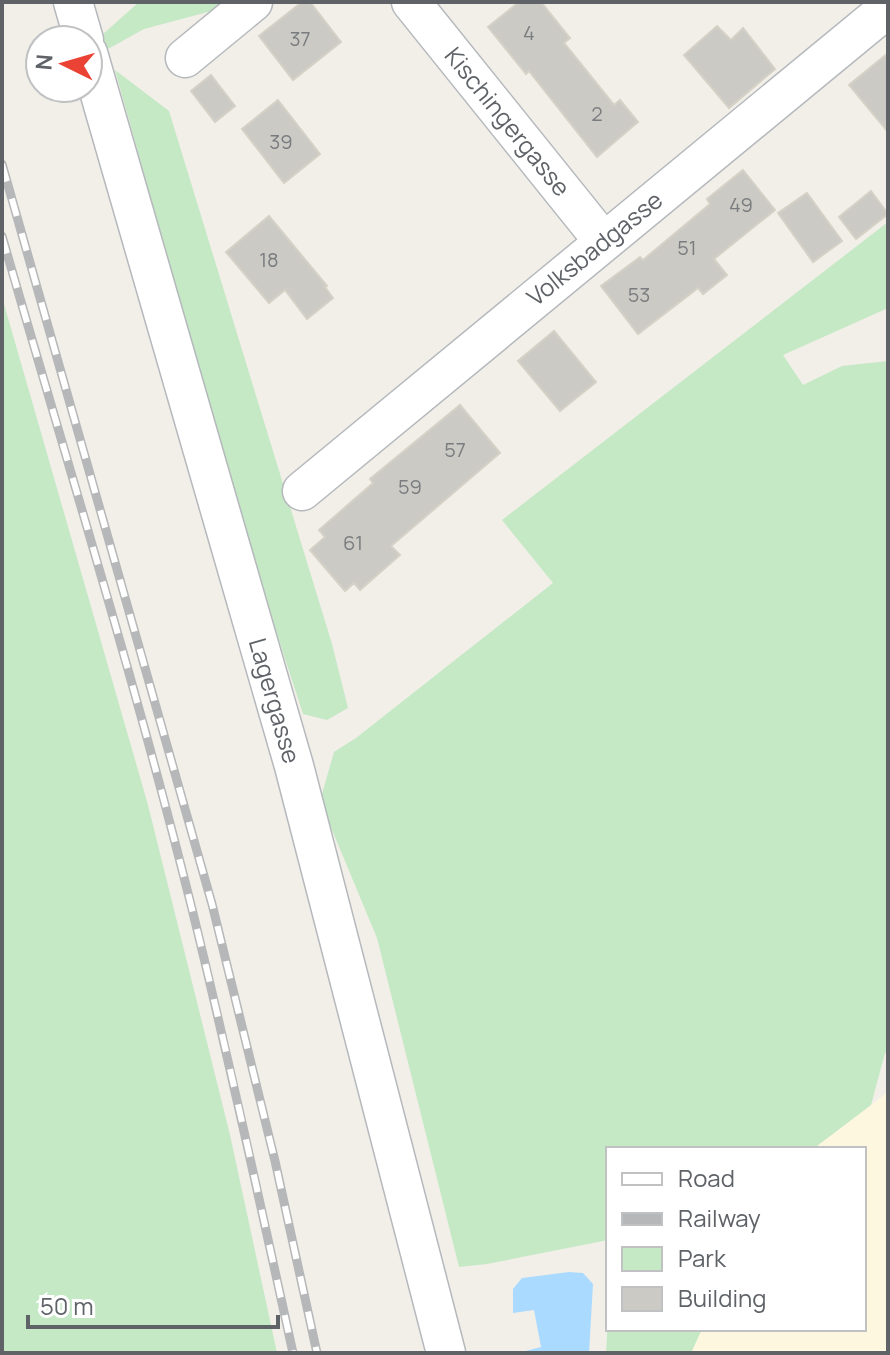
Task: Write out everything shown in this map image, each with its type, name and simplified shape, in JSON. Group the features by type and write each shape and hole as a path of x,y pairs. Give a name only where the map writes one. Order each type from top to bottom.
{"street":[{"path":"73,2 79,24"},
{"path":"185,58 253,2"},
{"name":"Kischingergasse","path":"411,2 604,242"},
{"name":"Volksbadgasse","path":"302,491 888,8"},
{"name":"Lagergasse","path":"103,104 294,766 446,1353"}],"shaded area":[{"path":"888,1092 888,1353 691,1353 701,1331 866,1331 866,1147 816,1147"}],"green space":[{"path":"139,2 225,2 215,10 144,29 106,50 104,33"},
{"path":"115,70 169,111 332,644 348,708 327,720 303,714 243,529"},
{"path":"888,222 888,308 783,355 803,385 842,366 888,361 888,1051 871,1105 816,1147 606,1147 606,1240 459,1267 377,938 320,801 334,752 553,583 502,520"},
{"path":"2,297 148,805 230,1135 277,1353 2,1353"},
{"path":"607,1331 701,1331 691,1353 606,1353"}],"water":[{"path":"583,1273 593,1284 589,1353 518,1353 541,1347 534,1310 513,1313 513,1289 522,1278"}],"building":[{"path":"302,2 310,2 341,42 293,80 259,36"},
{"path":"519,2 541,2 570,38 564,43 614,105 620,100 638,122 597,157 529,71 526,74 488,27"},
{"path":"717,26 731,40 743,28 775,69 729,108 684,55"},
{"path":"888,53 888,132 849,85"},
{"path":"211,75 235,106 215,122 191,91"},
{"path":"278,100 320,154 284,183 242,129"},
{"path":"743,170 775,210 714,259 727,275 703,294 698,288 638,334 601,286 640,257 643,260 710,204 707,199"},
{"path":"871,191 888,214 856,239 839,217"},
{"path":"807,193 842,241 813,262 778,213"},
{"path":"269,216 327,286 333,298 307,319 285,290 269,303 226,252"},
{"path":"554,331 596,382 560,411 518,361"},
{"path":"460,405 500,453 391,546 400,555 360,590 354,583 345,591 310,550 325,537 319,530 373,483 370,479"}],"railway":[{"path":"2,164 212,904 275,1161 317,1353"},
{"path":"2,236 123,654 191,905 293,1353"}]}
